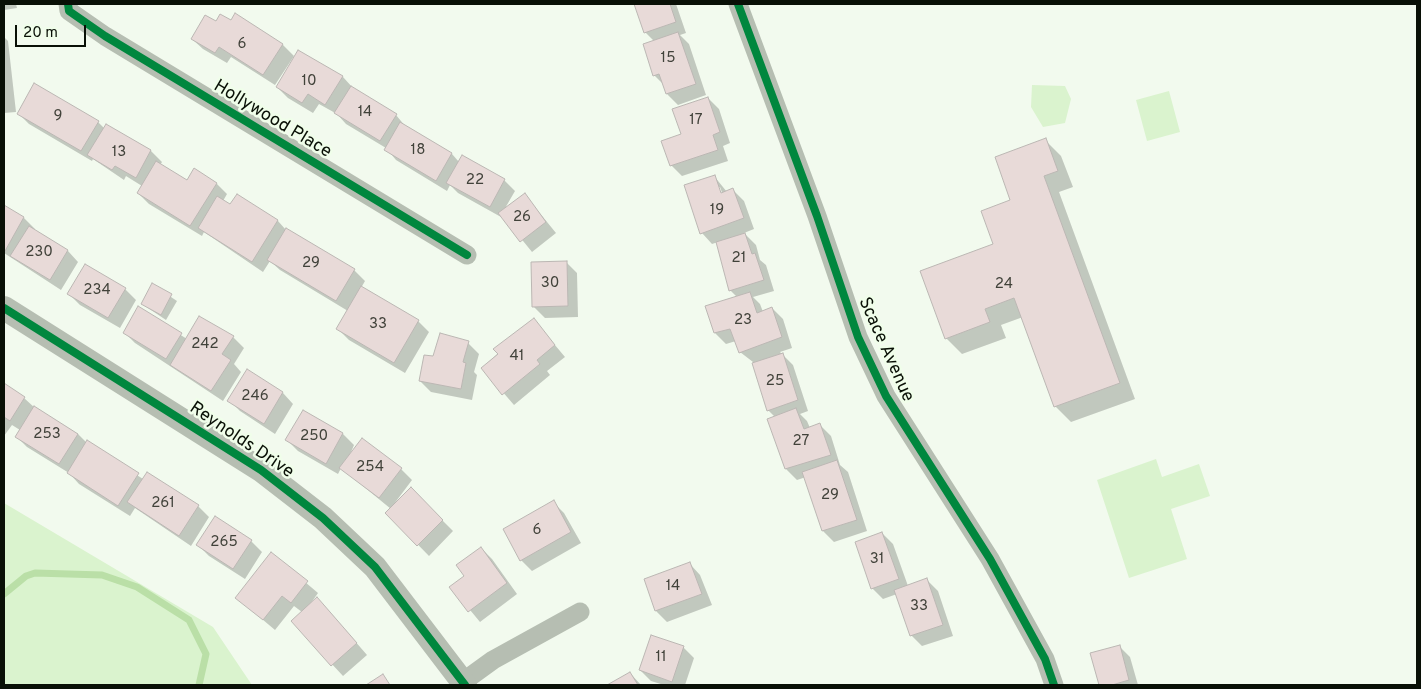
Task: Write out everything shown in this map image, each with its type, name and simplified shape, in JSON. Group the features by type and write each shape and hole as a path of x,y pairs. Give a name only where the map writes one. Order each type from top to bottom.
{"street":[{"name":"Hollywood Place","path":"68,4 69,11 104,36 467,255"},
{"name":"Scace Avenue","path":"738,4 858,336 886,396 990,559 1044,659 1054,685"},
{"name":"Reynolds Drive","path":"4,308 261,470 323,518 375,567 464,683"},
{"path":"464,683 494,660 580,612"}],"green space":[{"path":"1032,85 1065,86 1071,99 1065,123 1043,127 1031,107"},
{"path":"1169,91 1180,132 1147,141 1136,100"},
{"path":"1156,459 1162,477 1199,464 1210,496 1171,509 1187,559 1129,578 1097,480"},
{"path":"4,503 213,627 252,685 4,685"}],"building":[{"path":"634,4 670,4 676,22 644,33"},
{"path":"235,13 283,44 263,75 219,47 215,53 191,39 205,15 216,21 220,14 231,20"},
{"path":"678,32 696,84 666,94 659,74 653,76 643,44"},
{"path":"298,50 343,76 325,105 308,94 302,103 276,87"},
{"path":"34,83 99,121 81,151 17,114"},
{"path":"351,86 397,114 380,141 334,113"},
{"path":"708,97 720,132 713,135 718,150 670,166 661,141 681,134 672,109"},
{"path":"400,122 452,153 436,181 384,150"},
{"path":"106,124 151,150 136,178 115,166 112,170 87,155"},
{"path":"1046,138 1058,171 1044,176 1120,383 1054,407 1014,298 985,309 990,322 945,339 920,271 993,244 981,211 1010,200 995,157"},
{"path":"462,155 505,179 490,207 446,183"},
{"path":"156,161 187,180 194,168 217,183 190,226 137,193"},
{"path":"715,175 721,193 733,188 744,218 700,234 684,185"},
{"path":"525,193 546,222 520,242 498,213"},
{"path":"237,194 278,220 252,262 198,228 217,196 230,204"},
{"path":"4,205 24,217 5,251 4,250"},
{"path":"29,226 68,250 50,280 10,256"},
{"path":"286,228 355,269 336,301 267,260"},
{"path":"745,233 752,254 755,253 764,280 729,291 716,242"},
{"path":"567,261 568,306 532,307 531,262"},
{"path":"85,264 126,288 108,318 67,294"},
{"path":"152,283 172,294 161,315 141,304"},
{"path":"361,286 419,320 394,363 336,329"},
{"path":"750,292 757,313 772,307 782,337 739,353 730,329 714,333 705,306"},
{"path":"138,306 182,333 166,359 123,333"},
{"path":"199,316 234,336 222,354 231,360 211,391 170,365"},
{"path":"534,318 555,345 537,360 540,364 502,395 481,368 498,354 493,349"},
{"path":"440,333 469,341 463,362 466,363 461,389 419,381 424,355 433,356"},
{"path":"783,353 798,400 767,411 752,363"},
{"path":"247,369 283,392 264,424 227,401"},
{"path":"4,383 25,397 10,421 4,417"},
{"path":"34,406 78,434 59,464 15,437"},
{"path":"796,408 804,429 820,423 831,455 785,469 767,419"},
{"path":"303,410 343,433 326,464 285,440"},
{"path":"362,438 402,468 379,498 339,468"},
{"path":"87,440 139,473 118,506 67,473"},
{"path":"837,460 857,520 822,531 802,472"},
{"path":"147,472 199,505 179,536 127,502"},
{"path":"411,487 443,520 417,546 385,513"},
{"path":"554,500 571,532 520,561 503,529"},
{"path":"215,516 252,540 233,569 196,545"},
{"path":"882,532 899,579 871,589 855,542"},
{"path":"481,547 507,583 468,612 449,587 464,576 456,565"},
{"path":"271,552 308,581 291,603 282,596 263,620 235,598"},
{"path":"690,562 702,594 655,611 644,579"},
{"path":"927,578 943,625 910,636 894,590"},
{"path":"317,597 357,643 331,666 291,621"},
{"path":"651,635 684,646 672,682 639,670"},
{"path":"1120,645 1129,680 1112,685 1099,685 1090,653"},
{"path":"630,672 638,685 607,685"},
{"path":"383,674 390,685 366,685"}],"waterway":[{"path":"4,594 26,576 35,573 102,575 137,587 189,620 206,654 199,685"}],"cycle path":[{"path":"68,4 69,11 105,36 467,255"},
{"path":"738,4 817,216 858,337 886,396 990,559 1045,659 1054,685"},
{"path":"4,308 261,470 323,518 375,567 465,685"}]}
